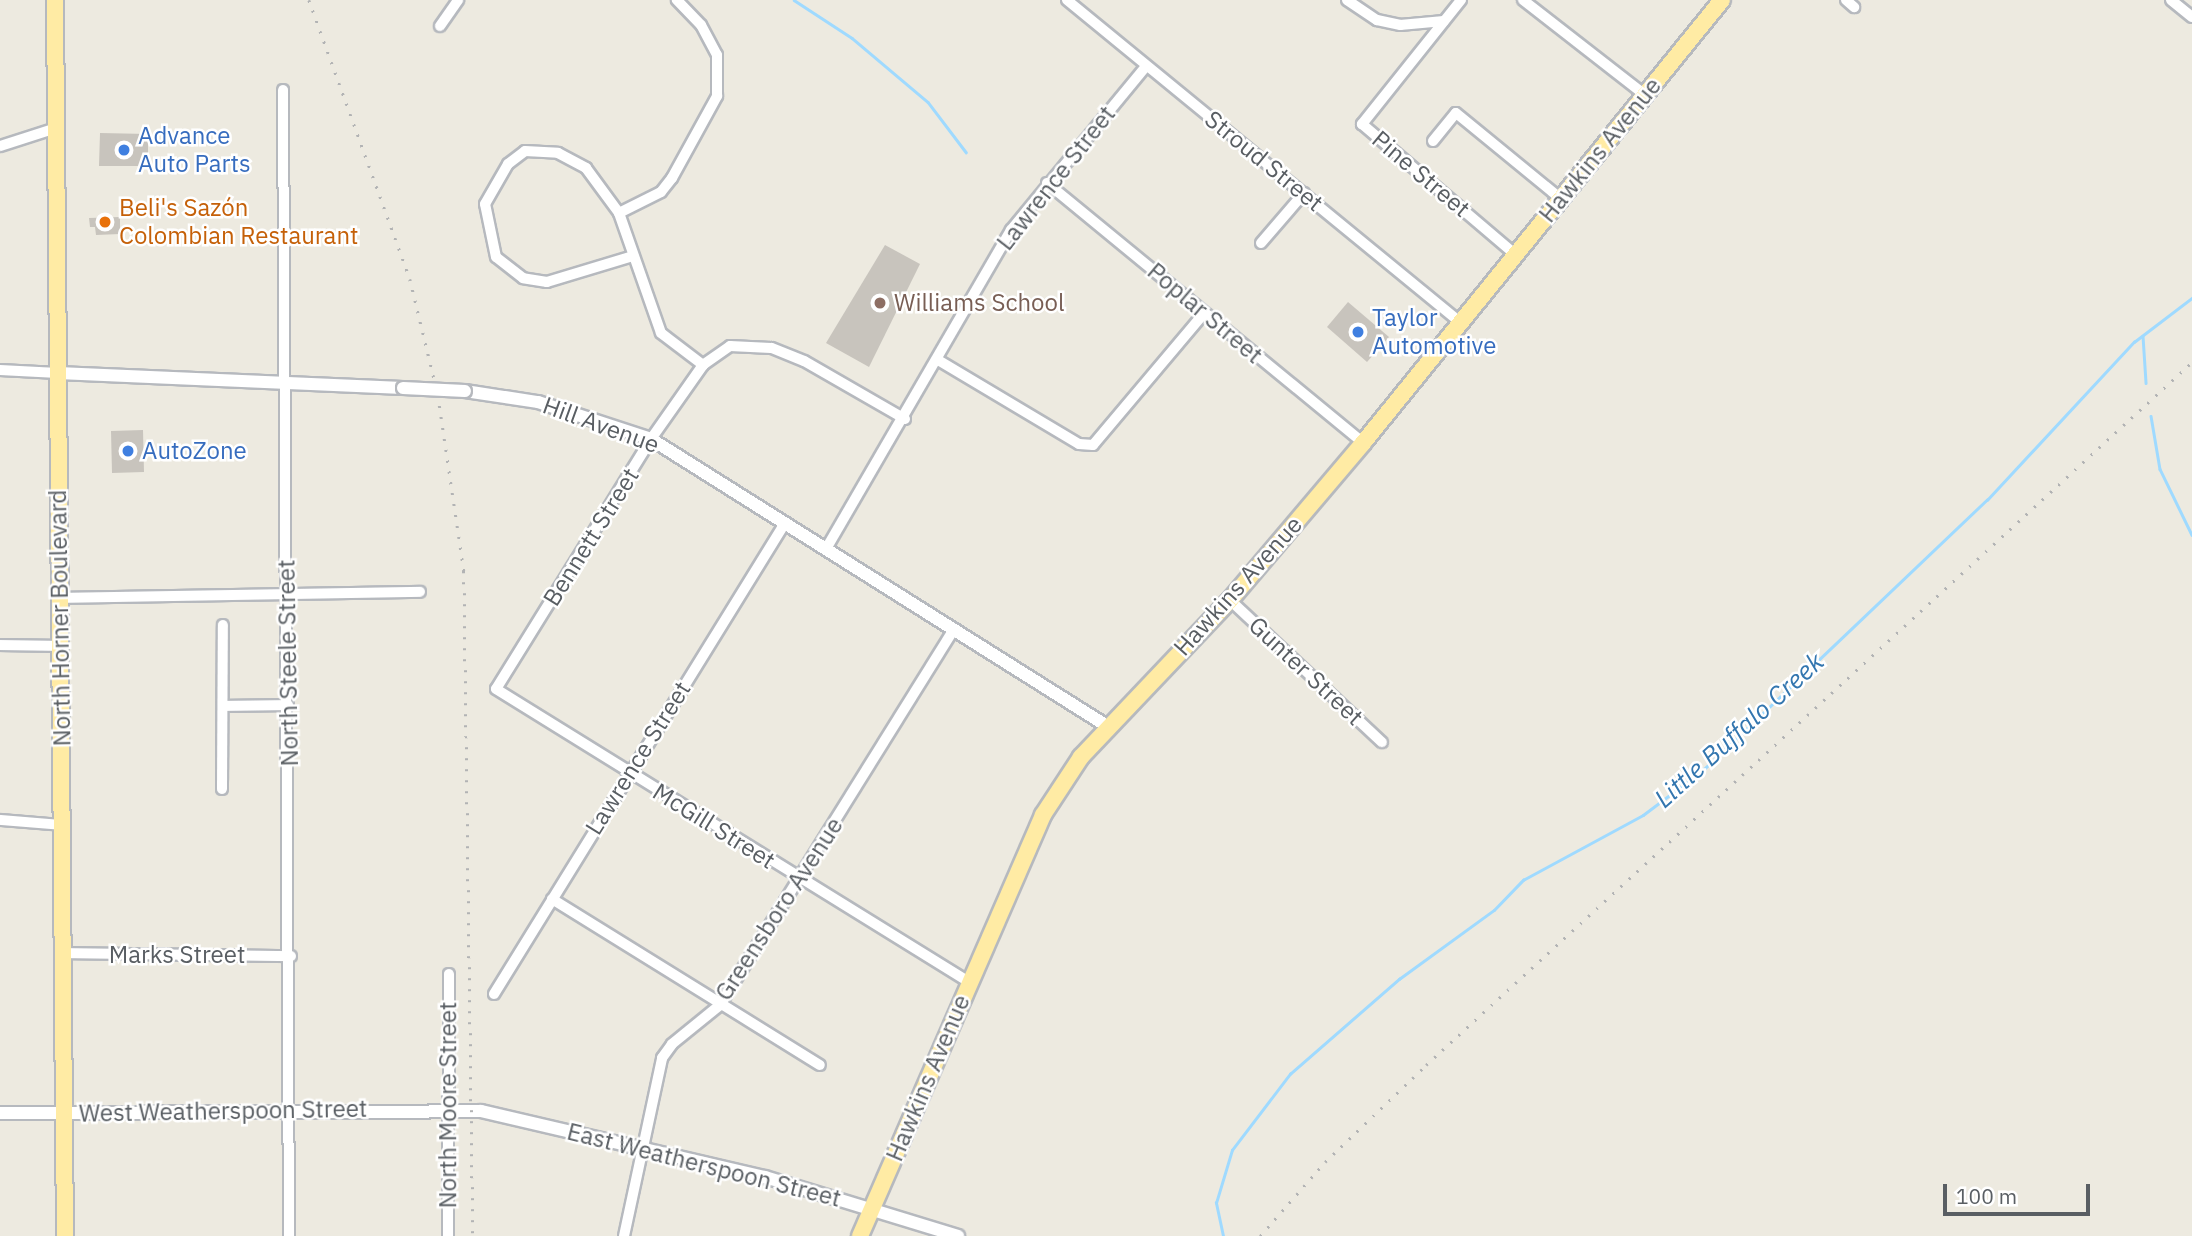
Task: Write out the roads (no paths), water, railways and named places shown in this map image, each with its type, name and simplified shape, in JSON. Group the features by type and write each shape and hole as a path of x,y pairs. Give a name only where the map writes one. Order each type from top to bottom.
{"main road":[{"name":"North Horner Boulevard","path":"55,0 65,1236"},
{"name":"Hawkins Avenue","path":"860,1236 1043,815 1107,726 1230,600 1363,443 1722,0"}],"street":[{"path":"440,26 458,0"},
{"path":"619,213 661,192 717,96 717,55 701,25 677,0"},
{"name":"Stroud Street","path":"1067,0 1461,323"},
{"path":"1347,0 1377,20 1412,25 1444,21 1461,0"},
{"path":"1523,0 1645,95"},
{"path":"2177,2 2192,17"},
{"name":"Pine Street","path":"1444,21 1362,124 1516,255"},
{"name":"Lawrence Street","path":"826,549 905,419 994,258 1047,183 1146,66"},
{"name":"North Steele Street","path":"283,90 292,956 288,1108 289,1236"},
{"path":"1433,141 1456,113 1561,199"},
{"path":"0,146 56,128"},
{"path":"633,256 535,282 498,261 483,213 508,163 525,151 538,150 586,168 619,213 661,333 703,365"},
{"name":"Poplar Street","path":"1047,183 1363,443"},
{"path":"1261,243 1304,193"},
{"path":"938,360 1079,444 1090,445 1131,406 1204,313"},
{"name":"Bennett Street","path":"496,689 652,439 703,365 730,346 771,348 905,419"},
{"path":"0,370 58,373"},
{"name":"Hill Avenue","path":"58,373 284,386 403,387 465,391 538,402 652,439 1107,726"},
{"name":"Lawrence Street","path":"494,994 627,773 785,523"},
{"path":"60,598 420,592"},
{"name":"Gunter Street","path":"1230,600 1382,742"},
{"path":"222,789 223,625"},
{"name":"Greensboro Avenue","path":"624,1236 662,1058 672,1044 720,1004 954,629"},
{"path":"0,645 61,646"},
{"name":"McGill Street","path":"496,689 627,773 969,982"},
{"path":"223,706 288,705"},
{"path":"0,820 62,825"},
{"path":"552,899 820,1065"},
{"name":"Marks Street","path":"63,953 292,956"},
{"name":"North Moore Street","path":"448,1236 449,974"},
{"name":"West Weatherspoon Street","path":"0,1113 447,1107"},
{"name":"East Weatherspoon Street","path":"447,1107 644,1150 873,1207 958,1236"}],"waterway":[{"path":"794,0 852,38 928,102 966,152"},
{"name":"Little Buffalo Creek","path":"1223,1236 1216,1203 1232,1150 1290,1074 1399,979 1494,910 1523,880 1643,815 1703,770 1987,500 2134,342 2192,298"},
{"path":"2143,336 2146,383"},
{"path":"2151,416 2160,469 2192,535"}],"railway":[{"path":"309,0 410,279 438,395 464,571 473,1236"},
{"path":"1260,1236 1325,1162 1426,1065 2192,362"}],"place":[{"name":"Advance Auto Parts","path":"124,150"},
{"name":"Beli's Sazón Colombian Restaurant","path":"105,222"},
{"name":"Williams School","path":"880,303"},
{"name":"Taylor Automotive","path":"1358,332"},
{"name":"AutoZone","path":"128,451"}]}
